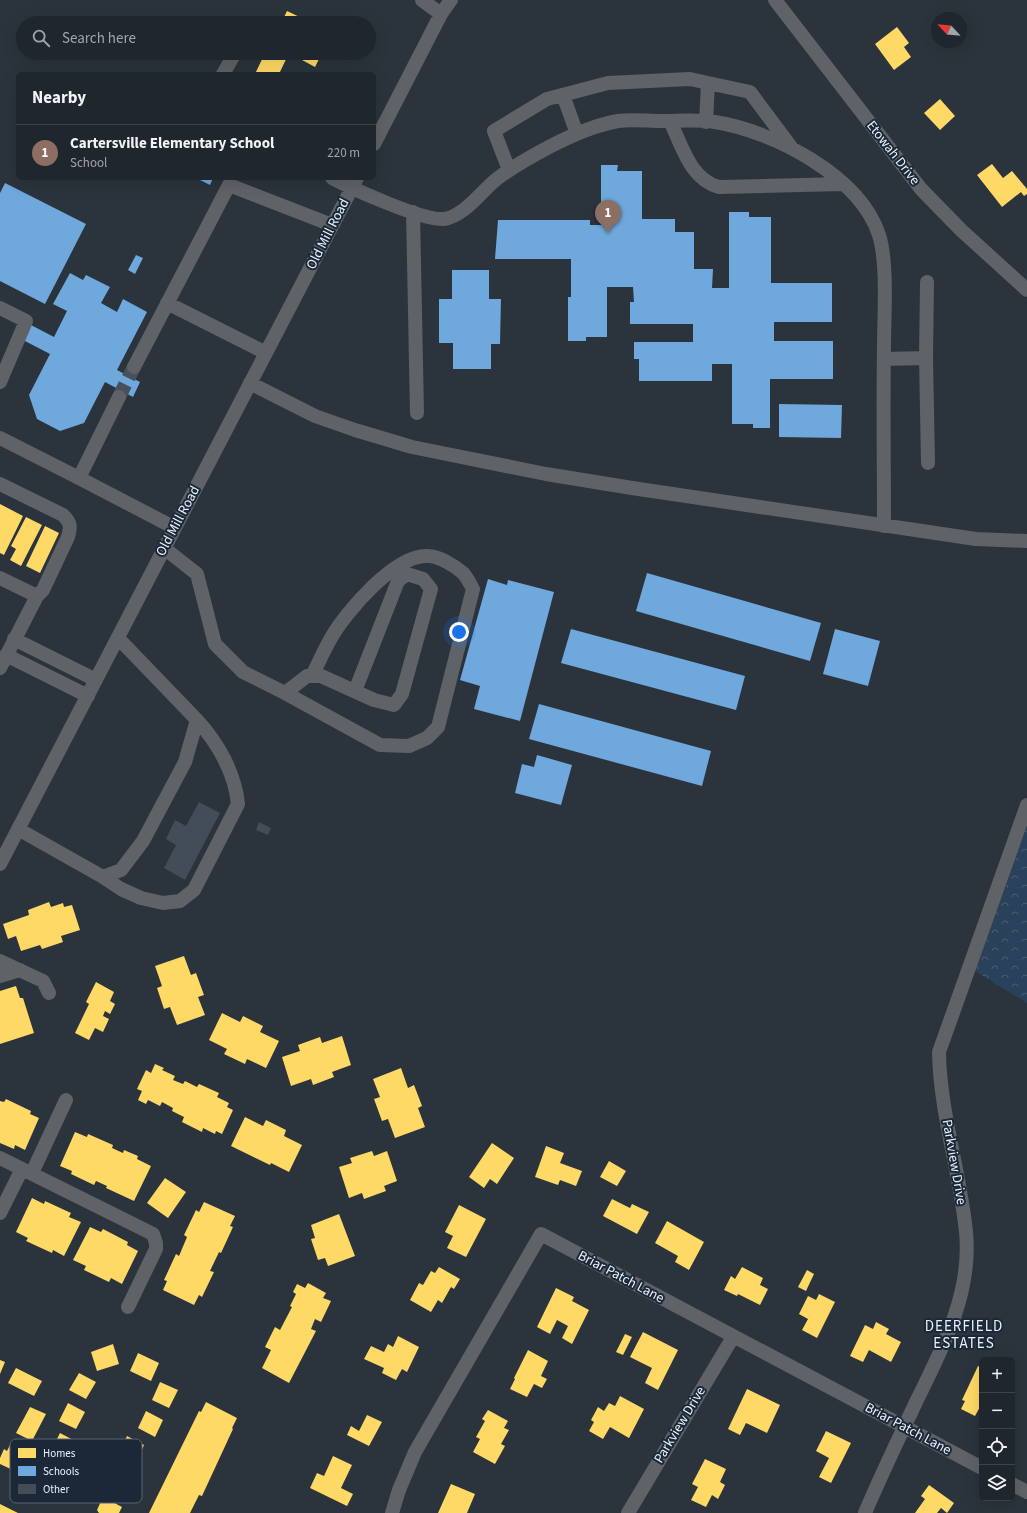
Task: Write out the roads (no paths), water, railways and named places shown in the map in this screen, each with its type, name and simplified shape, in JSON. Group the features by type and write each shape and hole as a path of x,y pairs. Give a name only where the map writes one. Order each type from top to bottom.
{"street":[{"path":"422,0 441,14"},
{"path":"376,140 441,14 451,0"},
{"name":"Etowah Drive","path":"776,0 921,189 960,230 1027,290"},
{"path":"224,72 230,60"},
{"path":"509,170 494,131 547,99 608,83 690,79 750,92 786,137 792,149"},
{"path":"706,122 708,83"},
{"path":"563,95 577,134"},
{"path":"341,180 354,183 428,218 445,219 452,217 509,170 550,146 577,134 619,121 715,122 769,137 809,157 842,184 861,203 879,234 883,258 884,526"},
{"path":"670,121 696,174 711,185 724,187 842,184"},
{"name":"Old Mill Road","path":"0,864 354,183"},
{"path":"134,367 229,185 332,225"},
{"path":"413,212 417,413"},
{"path":"927,282 926,358 928,463"},
{"path":"167,303 266,353"},
{"path":"0,308 26,321 0,382"},
{"path":"884,359 926,358"},
{"path":"250,384 315,416 412,447 546,474 632,488 984,540 1027,541"},
{"path":"79,478 119,397"},
{"path":"0,438 175,528"},
{"path":"0,484 63,515 70,522 71,528 42,590 37,596 3,661 88,696"},
{"path":"164,548 197,574 215,644 243,672 380,744 409,746 427,738 438,727 473,589 464,574 447,562 428,556 411,560 391,572 367,591 331,638 312,676"},
{"path":"285,694 307,676 321,676 374,700 394,704 402,694 431,589 423,579 407,574 398,581 355,691"},
{"path":"0,578 37,596"},
{"path":"18,829 121,889 141,898 163,903 180,901 194,890 238,804 237,788 228,767 207,730 118,638"},
{"path":"14,639 96,680"},
{"path":"103,878 121,870 143,841 185,762 197,720"},
{"name":"Parkview Drive","path":"865,1513 904,1427 950,1332 960,1302 966,1264 966,1232 940,1079 939,1052 1027,805"},
{"path":"0,961 43,981 49,993"},
{"path":"0,976 20,970"},
{"path":"0,1213 27,1171 66,1100"},
{"path":"0,1158 153,1234 156,1249 128,1307"},
{"name":"Briar Patch Lane","path":"392,1513 399,1490 415,1452 541,1234 979,1466"},
{"name":"Parkview Drive","path":"628,1513 733,1337"},
{"path":"1015,1486 1027,1492"}],"tunnel":[{"path":"119,397 134,367"}],"place":[{"name":"Cartersville Elementary School","path":"608,233"}],"district":[{"name":"DEERFIELD ESTATES","path":"964,1334"}]}
